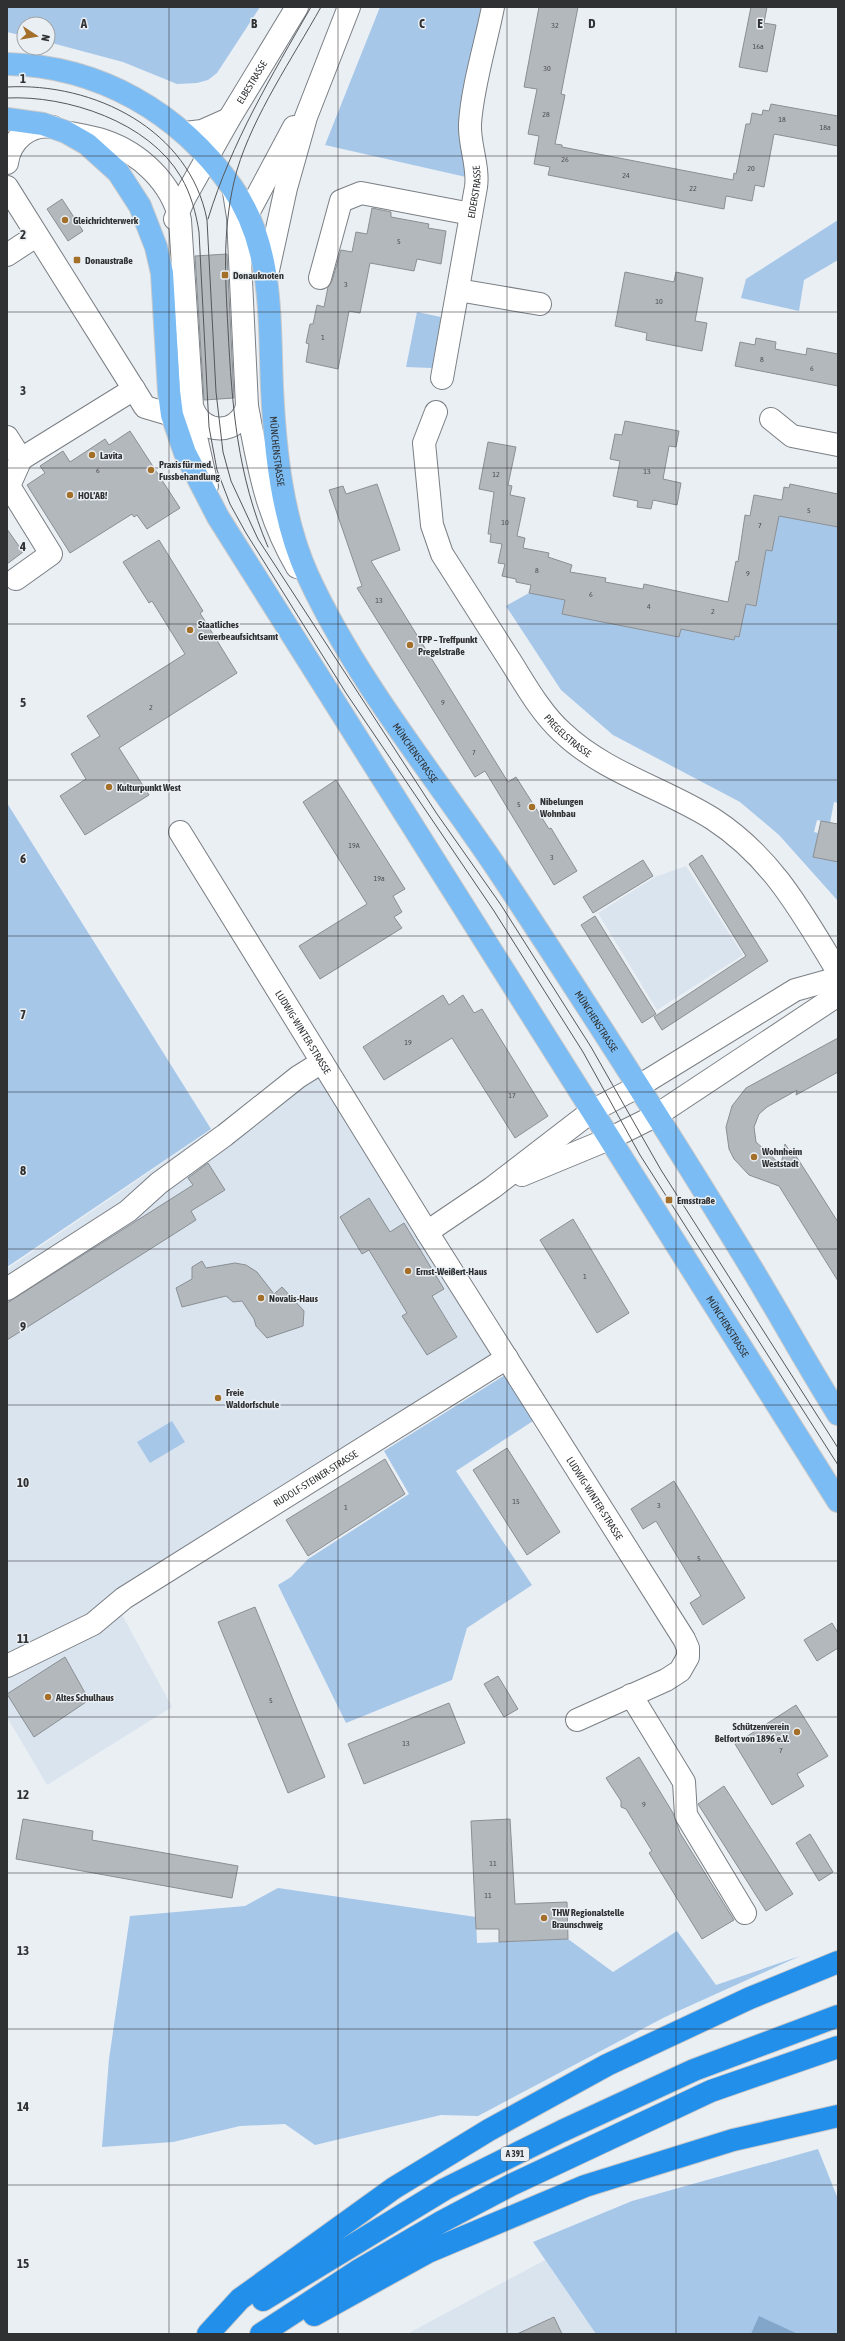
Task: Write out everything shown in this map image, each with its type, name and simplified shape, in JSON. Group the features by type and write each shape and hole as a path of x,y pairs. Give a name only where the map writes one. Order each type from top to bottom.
{"highway":[{"path":"208,2334 247,2295 394,2188 489,2130 614,2061 750,1998 838,1962"},
{"name":"A 391","path":"214,2334 269,2296 445,2189 562,2131 694,2070 838,2016"},
{"name":"A 391","path":"261,2334 366,2266 440,2222 511,2185 711,2091 838,2047"},
{"path":"277,2334 428,2252 578,2189 733,2140 838,2116"}],"main road":[{"path":"7,64 60,69 97,80 139,100 185,133 232,188 247,215 260,247 267,275"},
{"path":"7,119 36,122 60,130 100,153 126,182 146,219 156,247 162,273 172,415"},
{"name":"MÜNCHENSTRASSE","path":"267,275 272,387 281,474 298,549 308,575 341,640 497,870 639,1086 752,1269 838,1414"},
{"name":"MÜNCHENSTRASSE","path":"172,415 185,453 218,517 838,1501"}],"street":[{"name":"ELBESTRASSE","path":"207,157 297,7"},
{"path":"267,275 286,188 299,141 315,92 349,7"},
{"name":"EIDERSTRASSE","path":"442,378 477,179 471,148 470,122 493,7"},
{"path":"240,250 247,215 288,136 315,92"},
{"path":"185,133 202,131 229,119"},
{"path":"7,163 11,150 23,134 36,126 105,140 137,158 162,180 182,204 180,244 192,406 200,462 218,517"},
{"path":"162,273 168,240 182,204 207,157"},
{"path":"8,186 36,236 146,408 172,415"},
{"path":"232,188 237,206 247,406 261,481 270,508 294,561 341,640"},
{"path":"320,278 341,201 361,193 471,214"},
{"path":"7,255 36,236"},
{"path":"458,290 540,304"},
{"path":"16,579 51,554 9,486 21,458 131,383"},
{"path":"192,406 194,414 203,424 220,428 235,426 240,422 247,406"},
{"name":"PREGELSTRASSE","path":"436,412 424,444 428,502 436,539 442,554 533,697 561,731 576,745 602,762 712,818 757,854 786,887 838,972"},
{"path":"771,418 792,436 838,445"},
{"path":"7,437 21,458"},
{"name":"LUDWIG-WINTER-STRASSE","path":"180,832 427,1232 508,1358 686,1644 688,1657 680,1671 666,1680 577,1720"},
{"path":"427,1232 492,1188 592,1111 639,1086 794,990 838,978"},
{"path":"492,1188 610,1139 657,1115 838,995"},
{"path":"7,1289 128,1211 159,1184 298,1078 322,1062"},
{"name":"RUDOLF-STEINER-STRASSE","path":"7,1666 93,1624 124,1598 508,1358"},
{"path":"631,1695 684,1782 686,1815 746,1912"}],"shaded area":[{"path":"7,7 260,7 217,73 208,80 197,83 177,84 123,62 56,44 56,16 16,16 16,34 7,32"},
{"path":"380,7 481,7 460,116 459,137 466,177 325,145"},
{"path":"838,220 838,260 804,280 799,311 741,298 746,279"},
{"path":"417,312 441,317 432,368 406,367"},
{"path":"779,516 838,527 838,803 834,802 830,823 817,820 814,832 818,833 814,857 838,862 838,901 779,835 740,802 613,735 561,690 506,606 529,593 541,595 543,588 555,590 553,598 565,600 562,614 679,637 682,624 694,632 704,634 705,630 734,640 735,636 739,637 743,604 756,606 766,550 772,551"},
{"path":"7,803 211,1129 7,1267"},
{"path":"686,866 743,955 657,1010 598,913 655,877"},
{"name":"Freie Waldorfschule","path":"311,1062 492,1358 112,1596 172,1707 47,1785 7,1717 7,1269"},
{"path":"505,1375 533,1421 456,1471 532,1585 467,1628 452,1680 346,1723 278,1585 291,1577 308,1559 409,1494 384,1451"},
{"path":"172,1421 185,1442 150,1463 137,1442"},
{"path":"278,1888 476,1917 477,1943 568,1939 613,1972 677,1931 716,1985 800,1956 665,2017 478,2116 441,2115 315,2145 285,2124 240,2126 173,2142 102,2147 109,2059 130,1916 245,1906"},
{"path":"818,2149 838,2199 838,2334 596,2334 533,2242 632,2201"},
{"path":"545,2260 596,2334 407,2334"},
{"path":"759,2316 798,2334 751,2334"}],"building":[{"path":"539,7 578,7 561,94 565,95 555,144 562,145 562,147 733,180 734,173 736,174 746,124 750,124 752,113 762,115 763,110 769,111 771,104 838,116 838,146 774,134 764,187 755,185 752,201 726,196 724,209 548,175 550,167 534,164 539,136 528,134 537,89 524,87"},
{"path":"751,7 767,7 764,23 776,25 767,72 739,67"},
{"name":"Gleichrichterwerk","path":"62,199 83,231 68,241 47,209"},
{"path":"372,208 391,212 391,217 429,224 428,228 446,231 441,264 417,259 414,271 370,263 360,313 349,311 338,369 306,362 309,344 306,343 310,324 313,324 317,305 324,307 328,287 332,281 341,250 352,252 356,232 367,234"},
{"path":"227,254 234,398 204,400 195,256"},
{"path":"625,272 674,282 676,272 703,278 695,321 707,323 702,351 646,340 647,333 615,326"},
{"path":"756,338 776,342 775,349 806,355 807,348 838,354 838,386 735,366 740,342 755,345"},
{"path":"625,421 679,431 676,447 669,446 663,479 681,483 677,505 653,500 651,509 637,507 638,501 613,496 620,461 610,459 615,434 622,435"},
{"path":"130,431 180,508 147,529 137,515 134,517 132,514 70,553 27,485 45,473 40,466 63,451 70,462 105,439 109,445"},
{"path":"488,442 516,447 508,485 512,486 510,495 525,498 517,536 525,538 523,548 549,553 548,557 572,565 570,572 606,578 605,582 643,589 644,584 728,602 736,561 738,562 745,515 750,516 754,495 782,500 784,487 789,488 790,484 838,494 838,527 779,516 772,551 766,550 756,606 746,604 739,637 735,636 734,640 681,629 679,637 562,614 565,600 529,593 531,585 516,582 516,579 502,576 505,564 498,563 502,544 490,542 491,534 488,534 494,492 479,489"},
{"path":"377,484 400,550 371,561 508,782 516,777 549,829 551,828 577,871 554,885 485,771 475,777 357,588 362,586 329,490 343,486 346,494"},
{"path":"7,529 23,552 7,564"},
{"name":"Staatliches Gewerbeaufsichtsamt","path":"159,540 203,611 200,613 237,673 119,748 149,795 85,835 60,796 86,779 71,754 100,736 87,716 185,654 152,601 149,603 123,562"},
{"path":"336,780 405,889 393,896 402,912 394,917 402,928 320,979 299,946 367,904 303,802"},
{"path":"821,821 838,824 838,862 813,857"},
{"path":"702,855 768,961 662,1030 654,1017 746,956 689,864"},
{"path":"643,860 653,876 593,913 583,897"},
{"path":"595,916 656,1014 642,1023 581,925"},
{"path":"443,995 449,1005 463,995 474,1013 482,1009 548,1116 515,1138 452,1038 384,1080 363,1047"},
{"name":"Wohnheim Weststadt","path":"838,1038 838,1072 796,1095 797,1090 767,1107 759,1114 754,1127 756,1142 781,1165 785,1144 794,1158 796,1156 838,1222 838,1281 779,1186 749,1175 734,1159 729,1149 726,1127 732,1106 746,1088"},
{"path":"208,1163 225,1190 191,1211 196,1220 7,1340 7,1303 193,1185 188,1178"},
{"name":"Ernst-Weißert-Haus","path":"369,1198 390,1232 404,1223 444,1289 432,1296 457,1337 427,1355 402,1316 407,1313 369,1250 362,1254 340,1217"},
{"path":"573,1219 629,1313 597,1333 540,1240"},
{"name":"Novalis-Haus","path":"202,1261 206,1268 235,1263 246,1265 257,1272 274,1294 282,1287 304,1311 303,1326 267,1338 256,1326 254,1319 242,1301 233,1302 226,1296 182,1307 176,1288 192,1279 192,1267"},
{"path":"507,1448 560,1532 527,1555 473,1470"},
{"path":"385,1459 405,1494 308,1556 286,1520"},
{"path":"674,1481 745,1598 703,1625 690,1603 701,1596 656,1521 643,1529 631,1509"},
{"path":"255,1607 325,1777 288,1793 218,1622"},
{"path":"832,1623 838,1633 838,1648 817,1661 804,1640"},
{"name":"Altes Schulhaus","path":"65,1657 89,1700 34,1737 7,1694"},
{"path":"498,1676 518,1709 504,1717 484,1684"},
{"path":"449,1703 465,1743 364,1784 348,1744"},
{"path":"796,1705 828,1756 797,1774 804,1786 772,1805 735,1744"},
{"path":"639,1757 673,1813 680,1833 734,1920 702,1939 649,1853 652,1851 626,1809 621,1807 621,1801 606,1778"},
{"path":"724,1786 793,1894 766,1911 698,1804"},
{"path":"23,1819 93,1831 92,1840 238,1866 232,1898 16,1859"},
{"path":"510,1819 515,1904 567,1902 568,1939 499,1942 499,1929 476,1929 471,1821"},
{"path":"810,1834 833,1872 819,1881 796,1843"},
{"path":"554,2317 562,2334 517,2334"}],"tram line":[{"path":"208,219 218,190 241,136 267,84 311,7"},
{"path":"268,547 249,493 234,413 226,288 227,230 232,190 244,149 274,87 321,7"},
{"path":"7,87 40,88 73,93 104,103 133,118 159,137 181,161 197,188 207,220 216,392 223,452 231,481 258,539 437,814 501,905 591,1047 661,1170 838,1448"},
{"path":"7,98 30,98 55,101 80,107 104,116 128,127 149,141 167,158 181,177 193,204 199,232 209,427 217,470 230,504 246,533 346,693 494,911 583,1052 640,1155 838,1465"}],"place":[{"name":"Gleichrichterwerk","path":"65,220"},
{"name":"Donaustraße","path":"77,260"},
{"name":"Donauknoten","path":"225,275"},
{"name":"Lavita","path":"92,455"},
{"name":"Praxis für med. Fussbehandlung","path":"151,470"},
{"name":"HOL’AB!","path":"70,495"},
{"name":"Staatliches Gewerbeaufsichtsamt","path":"190,630"},
{"name":"TPP – Treffpunkt Pregelstraße","path":"410,645"},
{"name":"Kulturpunkt West","path":"109,787"},
{"name":"Nibelungen Wohnbau","path":"532,807"},
{"name":"Wohnheim Weststadt","path":"754,1157"},
{"name":"Emsstraße","path":"669,1200"},
{"name":"Ernst-Weißert-Haus","path":"408,1271"},
{"name":"Novalis-Haus","path":"261,1298"},
{"name":"Freie Waldorfschule","path":"218,1398"},
{"name":"Altes Schulhaus","path":"48,1697"},
{"name":"Schützenverein Belfort von 1896 e.V.","path":"797,1732"},
{"name":"THW Regionalstelle Braunschweig","path":"544,1918"}]}
